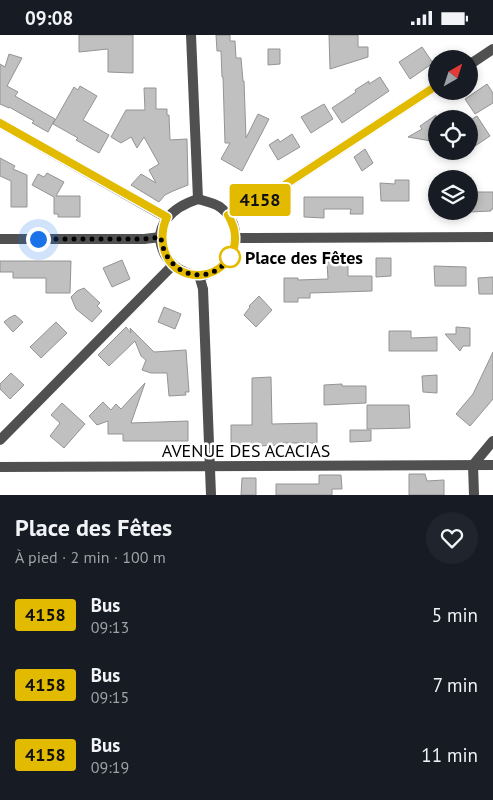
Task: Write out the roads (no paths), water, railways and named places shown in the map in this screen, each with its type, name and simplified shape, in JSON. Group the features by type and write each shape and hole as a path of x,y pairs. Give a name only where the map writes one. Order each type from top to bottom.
{"street":[{"path":"191,35 198,199"},
{"path":"478,59 493,49"},
{"path":"228,215 242,212 257,203 428,91"},
{"path":"0,123 167,217"},
{"path":"198,199 219,207 228,215 234,226 236,238 234,249 229,259 221,268 199,275 188,274 174,265 165,255 161,237 162,227 174,209 184,203 198,199"},
{"path":"0,239 144,239 161,237"},
{"path":"236,238 493,237"},
{"path":"0,440 174,265"},
{"path":"199,275 203,289 211,495"},
{"path":"474,495 473,465 493,441"},
{"name":"AVENUE DES ACACIAS","path":"0,467 493,465"}],"place":[{"name":"Place des Fêtes","path":"230,257"}]}
